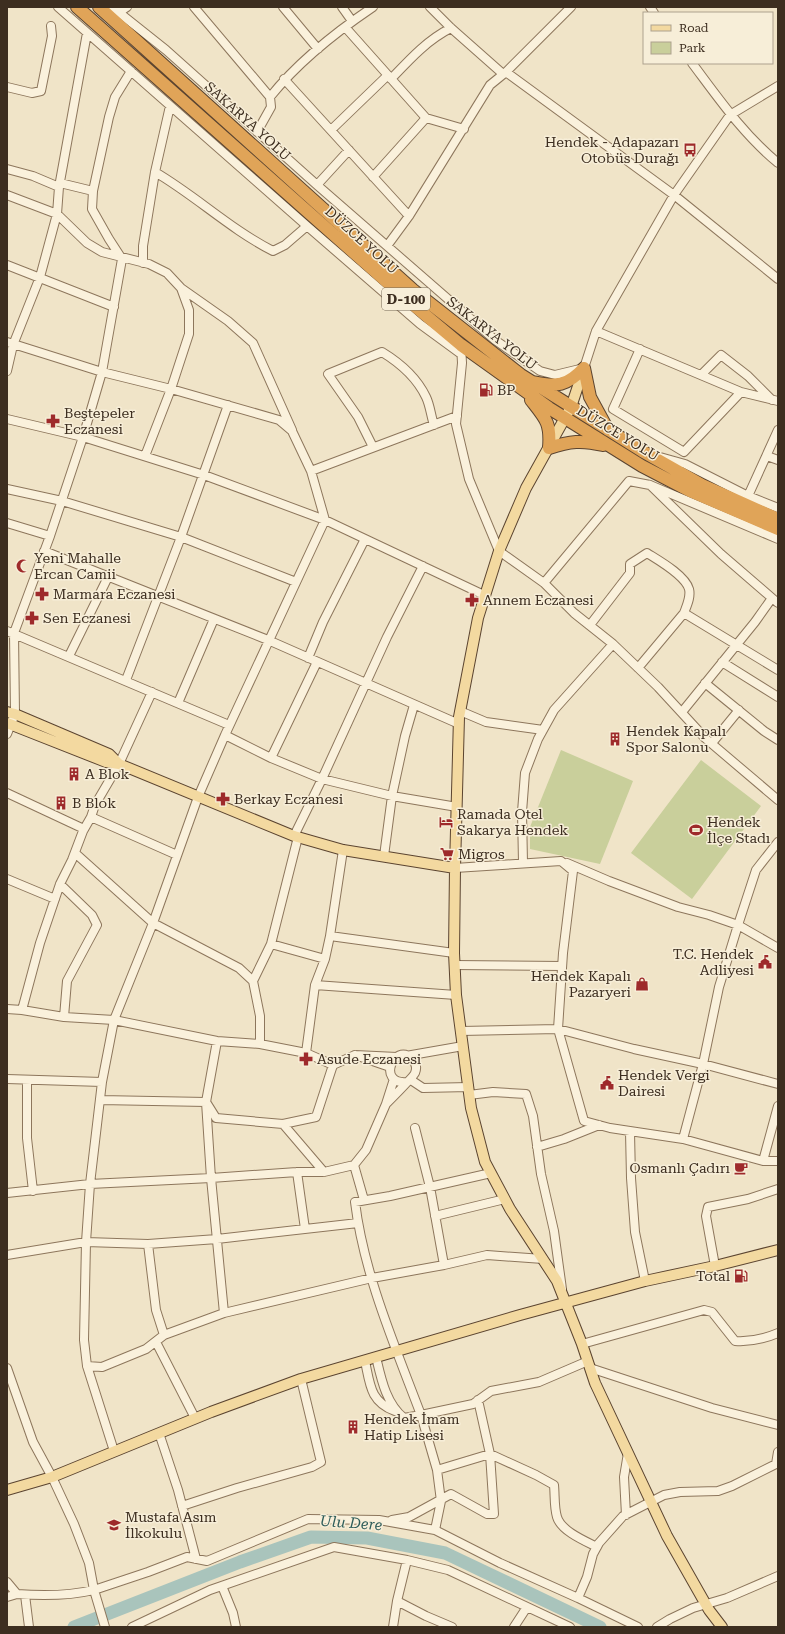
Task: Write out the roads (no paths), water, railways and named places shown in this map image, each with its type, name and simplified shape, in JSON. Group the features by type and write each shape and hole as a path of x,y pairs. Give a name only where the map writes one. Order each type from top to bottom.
{"highway":[{"name":"DÜZCE YOLU","path":"77,7 405,298 461,350 524,384 568,413 610,447 642,466 690,491 778,529"},
{"name":"SAKARYA YOLU","path":"99,7 413,290 524,384"},
{"path":"524,384 563,383 573,379 584,368"},
{"path":"584,368 590,397 609,431"},
{"path":"524,384 547,422 550,431 549,448 563,443 579,441 610,447"},
{"name":"D-100","path":"568,413 609,431 642,452 702,485 778,519"}],"main road":[{"path":"584,368 568,413 526,488 499,551 478,618 460,711 459,724 454,953 456,995 471,1108 485,1162 505,1199 556,1281 582,1344 595,1383 651,1503 667,1536 706,1604 722,1627"},
{"path":"11,713 109,754 119,764"},
{"path":"9,724 106,762 119,764 296,836 343,850 455,868"},
{"path":"7,1490 52,1477 195,1418 301,1379 520,1315 645,1281 715,1266 778,1250"}],"street":[{"path":"58,7 420,324 461,350 462,363 456,424 469,479 499,551 544,583 613,644 712,743 777,798"},
{"path":"112,7 166,50 386,246 495,340 540,371 555,375 584,368 596,330 674,195 730,115 778,86"},
{"path":"118,13 127,7"},
{"path":"194,7 270,97 271,106 257,132"},
{"path":"342,7 352,21"},
{"path":"270,97 284,79 318,49 352,21 373,7"},
{"path":"430,7 451,28 505,73 674,195 778,279"},
{"path":"386,246 409,216 490,85 505,73 571,7"},
{"path":"286,8 318,49"},
{"path":"7,87 32,93 41,91 52,36 51,26"},
{"path":"345,27 426,118 464,129"},
{"path":"331,130 413,55 442,32 451,28"},
{"path":"7,371 10,343 40,277 57,214 59,185 87,33"},
{"path":"693,64 730,115 758,146 778,163"},
{"path":"7,734 11,713 10,632 50,536 83,437 102,372 122,258 108,239 92,209 93,191 109,117 115,97 132,71"},
{"path":"284,79 409,216"},
{"path":"143,263 143,246 155,172 170,106"},
{"path":"373,177 426,118"},
{"path":"317,185 349,150"},
{"path":"7,169 59,185 93,191"},
{"path":"155,172 195,198 232,227 273,251 285,245 307,226"},
{"path":"7,195 57,214 87,243 102,252 149,264 167,273 181,288 228,321 253,343 311,471 325,520 229,725 198,797 153,923 114,1020 102,1082 90,1184 86,1242 84,1340 87,1366 114,1451"},
{"path":"7,264 114,306"},
{"path":"145,456 171,388 189,334 189,310 181,288"},
{"path":"596,330 741,392 775,401"},
{"path":"10,343 102,372 171,388 278,420 292,431"},
{"path":"640,349 613,410 684,452 741,392"},
{"path":"373,447 358,417 328,374 382,352 396,360 416,381 426,398 434,425"},
{"path":"701,375 720,356 748,376 775,401"},
{"path":"126,680 204,475 228,405"},
{"path":"311,471 457,416"},
{"path":"7,420 83,437 204,475 325,520 484,595"},
{"path":"748,496 778,430"},
{"path":"642,452 685,464 748,496 778,508"},
{"path":"767,456 778,460"},
{"path":"544,583 629,481 650,485 778,539"},
{"path":"650,485 721,554 775,600 755,622 682,712"},
{"path":"7,489 62,501 181,537 296,582"},
{"path":"7,523 50,536"},
{"path":"308,658 323,622 365,539"},
{"path":"44,551 268,640 459,724"},
{"path":"590,625 630,573 630,564 647,553 659,560 682,578 689,588 690,598 684,613 638,668"},
{"path":"253,981 271,944 296,836 387,637 423,566"},
{"path":"69,656 108,576"},
{"path":"684,613 778,670"},
{"path":"178,703 214,619"},
{"path":"10,632 229,725"},
{"path":"523,863 522,812 525,773 543,730 554,710 613,644"},
{"path":"271,758 317,662"},
{"path":"722,662 778,697"},
{"path":"705,683 764,731 778,740"},
{"path":"22,1010 40,943 60,884 84,829 91,817 95,805 119,764 152,692"},
{"path":"384,856 392,796 405,736 414,705"},
{"path":"712,743 739,710"},
{"path":"460,711 486,722 543,730"},
{"path":"225,735 271,758 322,780 392,796 457,807"},
{"path":"7,793 84,829"},
{"path":"91,817 177,855"},
{"path":"683,1139 703,1064 719,987 738,925 756,870 778,842"},
{"path":"306,1053 315,985 325,959 330,936 343,850"},
{"path":"74,853 153,923 239,968 253,981 260,1016 260,1044"},
{"path":"561,860 573,871 562,966 558,1029 584,1121 630,1132 683,1139 763,1161 778,1161"},
{"path":"455,868 561,860 609,881 678,907 709,915 738,925 778,948"},
{"path":"7,879 55,899"},
{"path":"60,884 92,915 97,925 67,981 64,1016"},
{"path":"330,936 454,953"},
{"path":"271,944 325,959"},
{"path":"454,965 562,966"},
{"path":"315,985 456,995"},
{"path":"7,1009 114,1020 217,1041 260,1044 306,1053 333,1065 355,1056 401,1056 463,1046"},
{"path":"461,1031 558,1029 634,1049 703,1064 778,1084"},
{"path":"217,1041 206,1102 210,1178 224,1313"},
{"path":"355,1056 390,1067"},
{"path":"401,1056 391,1063 390,1071 394,1079 402,1082 409,1081 423,1088 526,1094 533,1116 541,1174 554,1231 565,1303"},
{"path":"386,1104 414,1077 416,1068 413,1060 401,1056"},
{"path":"206,1102 216,1118 283,1124 316,1117 333,1065"},
{"path":"7,1079 102,1082"},
{"path":"7,1192 33,1191 90,1184 298,1172 324,1172 354,1165 366,1150 386,1104 394,1079"},
{"path":"27,1080 27,1138 33,1191"},
{"path":"100,1100 206,1102"},
{"path":"763,1161 778,1106"},
{"path":"283,1124 324,1172"},
{"path":"537,1147 564,1139 599,1125"},
{"path":"415,1128 430,1187 444,1266"},
{"path":"630,1132 631,1178 635,1232 645,1281"},
{"path":"354,1165 364,1200"},
{"path":"298,1172 305,1229"},
{"path":"435,1530 441,1501 437,1470 421,1415 372,1278 358,1223 355,1202 390,1196 491,1173"},
{"path":"715,1266 706,1216 708,1207 748,1199 778,1189"},
{"path":"435,1216 505,1199"},
{"path":"7,1254 86,1242 148,1244 217,1239 358,1223"},
{"path":"148,1244 156,1310 164,1335"},
{"path":"87,1366 102,1367 146,1349 164,1335 224,1313 372,1278 444,1266 487,1255 543,1260"},
{"path":"582,1344 704,1310 712,1312 735,1341 745,1342 778,1334"},
{"path":"156,1342 195,1418"},
{"path":"376,1357 384,1387 395,1411"},
{"path":"364,1360 375,1397 384,1407 395,1411 404,1418 473,1404 491,1391 538,1382 589,1364 712,1408 778,1425"},
{"path":"8,1374 33,1442 52,1477 74,1524 89,1563 94,1590 105,1627"},
{"path":"182,1506 237,1488 312,1467 321,1462 301,1379"},
{"path":"388,1521 409,1517 441,1501 451,1494 487,1514 494,1514 490,1454 478,1400"},
{"path":"159,1433 182,1506 196,1559"},
{"path":"578,1598 599,1543 623,1516 664,1495 718,1491 777,1468 778,1452"},
{"path":"626,1514 624,1477 628,1453"},
{"path":"437,1470 490,1454 536,1475 554,1485 557,1517 561,1525 579,1538 597,1547"},
{"path":"7,1597 21,1594 74,1594 94,1590 187,1557 207,1561 308,1519 379,1520 435,1530 500,1564 578,1598 638,1627"},
{"path":"132,1627 210,1590 334,1548 407,1560 448,1570 570,1627"},
{"path":"393,1627 397,1601 407,1560"},
{"path":"657,1627 670,1619 706,1604 728,1598 778,1576"},
{"path":"7,1582 21,1594 29,1627"},
{"path":"222,1586 233,1613 236,1627"},
{"path":"397,1601 452,1627"},
{"path":"514,1627 527,1607"}],"waterway":[{"name":"Ulu Dere","path":"74,1627 240,1562 311,1537 367,1538 445,1553 600,1627"}],"place":[{"name":"Hendek - Adapazarı Otobüs Durağı","path":"690,150"},
{"name":"BP","path":"486,390"},
{"name":"Beştepeler Eczanesi","path":"53,421"},
{"name":"Yeni Mahalle Ercan Camii","path":"23,566"},
{"name":"Marmara Eczanesi","path":"42,594"},
{"name":"Annem Eczanesi","path":"472,600"},
{"name":"Sen Eczanesi","path":"32,618"},
{"name":"Hendek Kapalı Spor Salonu","path":"615,739"},
{"name":"A Blok","path":"74,774"},
{"name":"Berkay Eczanesi","path":"223,799"},
{"name":"B Blok","path":"61,803"},
{"name":"Ramada Otel Sakarya Hendek","path":"446,822"},
{"name":"Hendek İlçe Stadı","path":"696,830"},
{"name":"Migros","path":"447,854"},
{"name":"T.C. Hendek Adliyesi","path":"765,962"},
{"name":"Hendek Kapalı Pazaryeri","path":"642,984"},
{"name":"Asude Eczanesi","path":"306,1059"},
{"name":"Hendek Vergi Dairesi","path":"607,1083"},
{"name":"Osmanlı Çadırı","path":"741,1168"},
{"name":"Total","path":"741,1276"},
{"name":"Hendek İmam Hatip Lisesi","path":"353,1427"},
{"name":"Mustafa Asım İlkokulu","path":"114,1525"}]}
